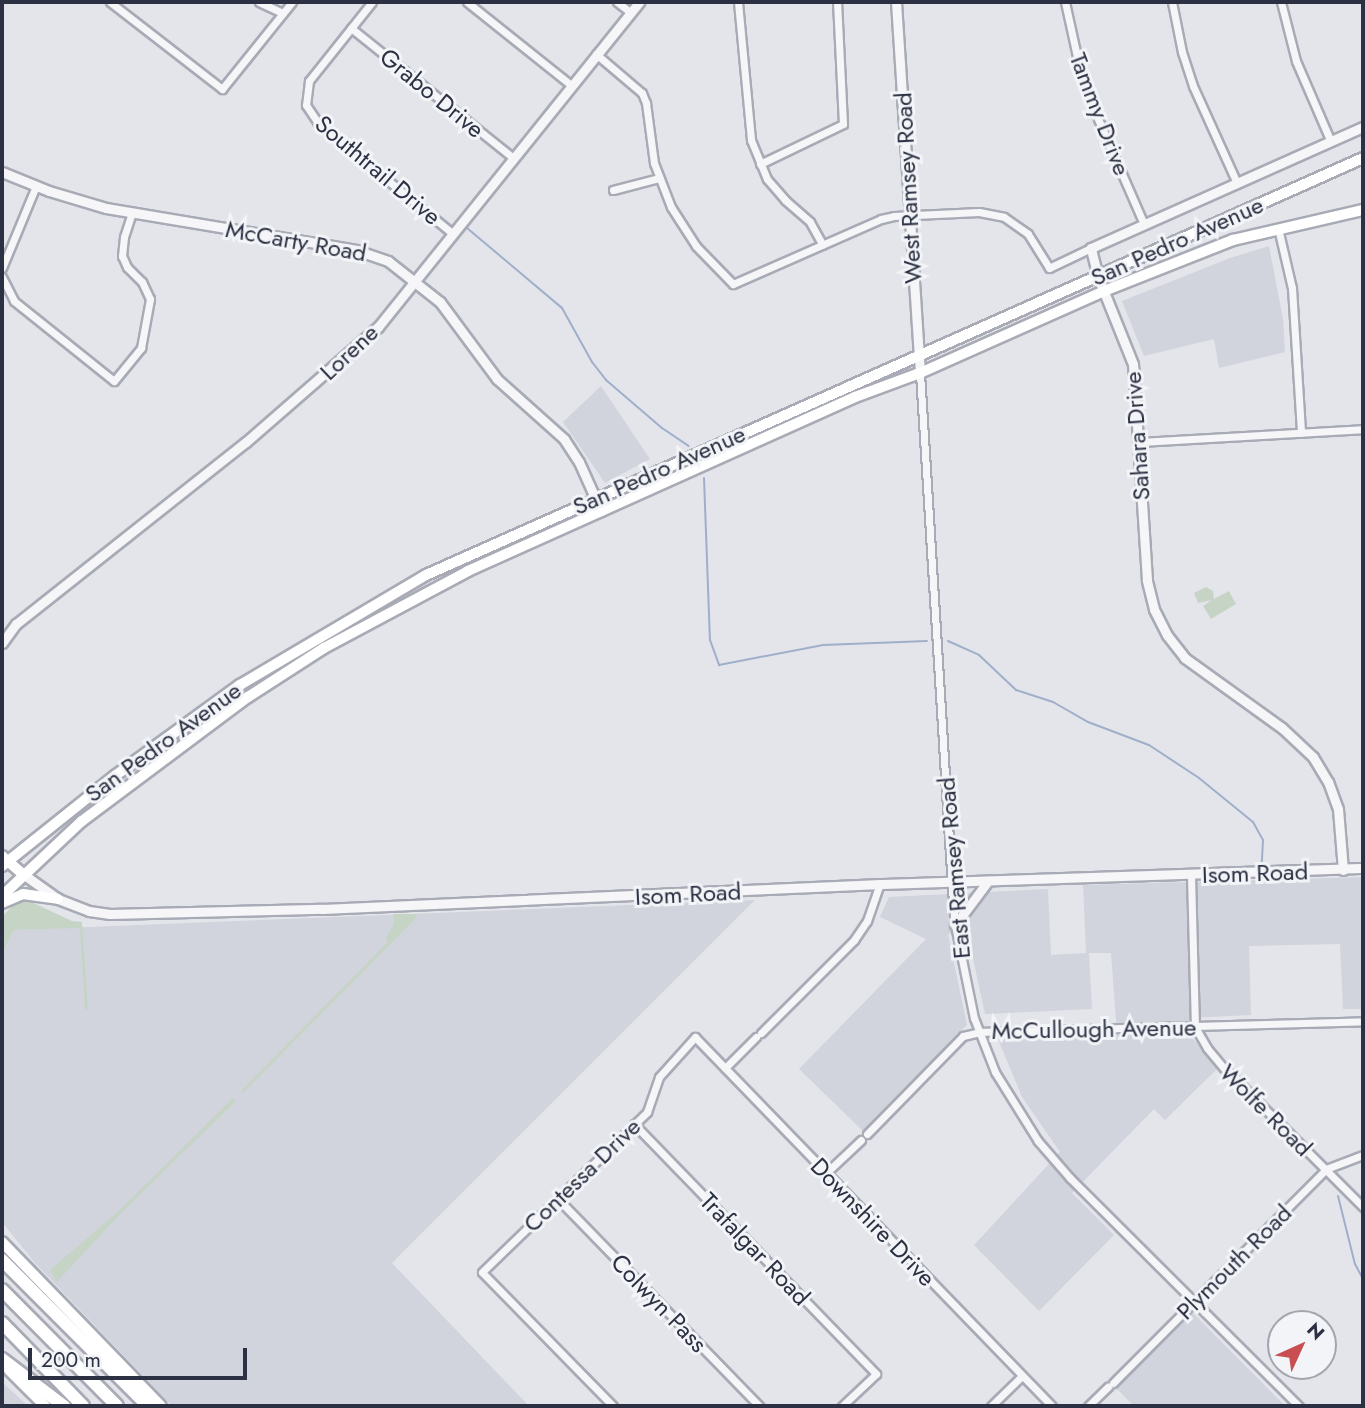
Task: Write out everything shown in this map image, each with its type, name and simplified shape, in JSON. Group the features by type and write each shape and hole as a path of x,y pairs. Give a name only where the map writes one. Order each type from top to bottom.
{"highway":[{"path":"2,1260 101,1353 150,1406"},
{"path":"2,1290 117,1406"},
{"path":"2,1323 83,1406"},
{"path":"2,1360 64,1406"}],"main road":[{"name":"San Pedro Avenue","path":"4,861 231,691 321,634 426,575 1363,158"},
{"name":"San Pedro Avenue","path":"2,896 23,874 112,797 239,703 318,652 468,571 855,397 920,373 1104,291 1233,240 1363,210"},
{"path":"764,424 769,436"},
{"path":"231,691 239,703"},
{"path":"211,705 220,717"},
{"path":"4,861 23,874"},
{"path":"2,903 23,894 58,899"},
{"path":"2,1236 23,1264"},
{"path":"2,1242 101,1353 161,1406"},
{"path":"2,1360 45,1406"}],"street":[{"path":"110,2 222,89 292,2"},
{"path":"259,2 283,13"},
{"path":"351,28 372,2"},
{"path":"467,2 571,85"},
{"path":"617,2 630,12"},
{"name":"Lorene","path":"2,643 16,624 343,361 378,327 639,2"},
{"path":"738,2 748,128 760,164 776,190 810,222 823,245"},
{"path":"760,164 843,124 837,2"},
{"name":"West Ramsey Road","path":"896,2 920,373"},
{"name":"Tammy Drive","path":"1065,2 1077,61 1095,112 1144,224"},
{"path":"1172,2 1182,52 1193,86 1237,183"},
{"path":"1281,2 1296,61 1331,142"},
{"name":"Southtrail Drive","path":"351,28 309,81 306,105 318,123 452,233"},
{"name":"Grabo Drive","path":"351,28 513,158"},
{"path":"596,54 642,93 646,103 649,141 659,178 682,227 696,246 733,284 881,219 911,214 979,212 1004,217 1028,234 1049,268 1091,248"},
{"name":"San Pedro Avenue","path":"1091,248 1363,127"},
{"name":"McCarty Road","path":"2,172 67,198 132,213 367,252 388,261 414,280 454,317 497,379 564,439 601,511"},
{"path":"613,190 659,178"},
{"path":"2,268 36,186"},
{"path":"2,277 7,293 114,381 141,348 150,299 142,282 127,267 122,256 124,237 132,213"},
{"path":"1278,228 1292,288 1301,433"},
{"name":"Sahara Drive","path":"1091,248 1098,277 1133,364 1147,580 1159,622 1173,645 1195,668 1282,728 1313,757 1328,782 1338,809 1342,870"},
{"name":"East Ramsey Road","path":"920,373 955,925 970,1000 980,1032 995,1072 1038,1141 1070,1178 1299,1406"},
{"path":"1139,442 1363,429"},
{"name":"Isom Road","path":"23,874 58,899 89,911 144,913 1363,868"},
{"path":"1191,874 1195,1027"},
{"path":"955,925 988,881"},
{"path":"725,1068 856,938 867,921 880,884"},
{"name":"McCullough Avenue","path":"826,1173 963,1036 980,1032 1363,1021"},
{"name":"Wolfe Road","path":"1195,1027 1216,1060 1363,1207"},
{"name":"Downshire Drive","path":"695,1037 1052,1406"},
{"name":"Contessa Drive","path":"612,1406 482,1272 648,1112 659,1077 695,1037"},
{"name":"Trafalgar Road","path":"634,1124 876,1374 842,1406"},
{"name":"Plymouth Road","path":"1088,1406 1326,1170 1363,1155"},
{"name":"Colwyn Pass","path":"558,1199 759,1406"},
{"path":"991,1406 1022,1376"}],"shaded area":[{"path":"1269,246 1283,319 1285,352 1219,368 1214,339 1144,356 1122,301 1230,258"},
{"path":"601,386 650,459 605,483 563,422"},
{"path":"1363,877 1363,1009 1343,1009 1340,944 1249,946 1251,1015 1190,1018 1193,1039 1218,1068 1165,1120 1154,1109 1072,1193 1114,1235 1039,1311 974,1245 1060,1152 1022,1097 998,1039 1117,1034 1111,953 1089,953 1092,1009 985,1014 967,931 948,934 967,1025 863,1131 799,1069 926,939 880,917 889,897 1048,889 1051,955 1086,953 1083,885"},
{"path":"755,900 392,1263 529,1406 172,1406 34,1262 2,1222 2,954 14,930"},
{"path":"1191,1311 1285,1406 1134,1406 1115,1387"},
{"path":"2,1382 28,1406 2,1406"}],"green space":[{"path":"1206,587 1213,591 1214,599 1229,591 1236,604 1211,619 1203,606 1212,600 1198,603 1194,593"},
{"path":"27,900 72,921 82,922 88,1009 85,1009 80,928 14,930 2,954 2,917 17,901"},
{"path":"393,914 417,914 243,1093 241,1091 388,942 386,938 394,924"},
{"path":"233,1098 236,1101 121,1213 57,1282 50,1270 120,1210"}],"waterway":[{"path":"467,228 562,308 592,362 606,380 662,428 689,446"},
{"path":"704,478 710,640 719,665 823,645 927,641"},
{"path":"948,641 979,655 1016,690 1053,702 1088,722 1149,745 1199,778 1253,822 1263,840 1262,862"},
{"path":"1338,1196 1355,1264 1363,1279"}]}
